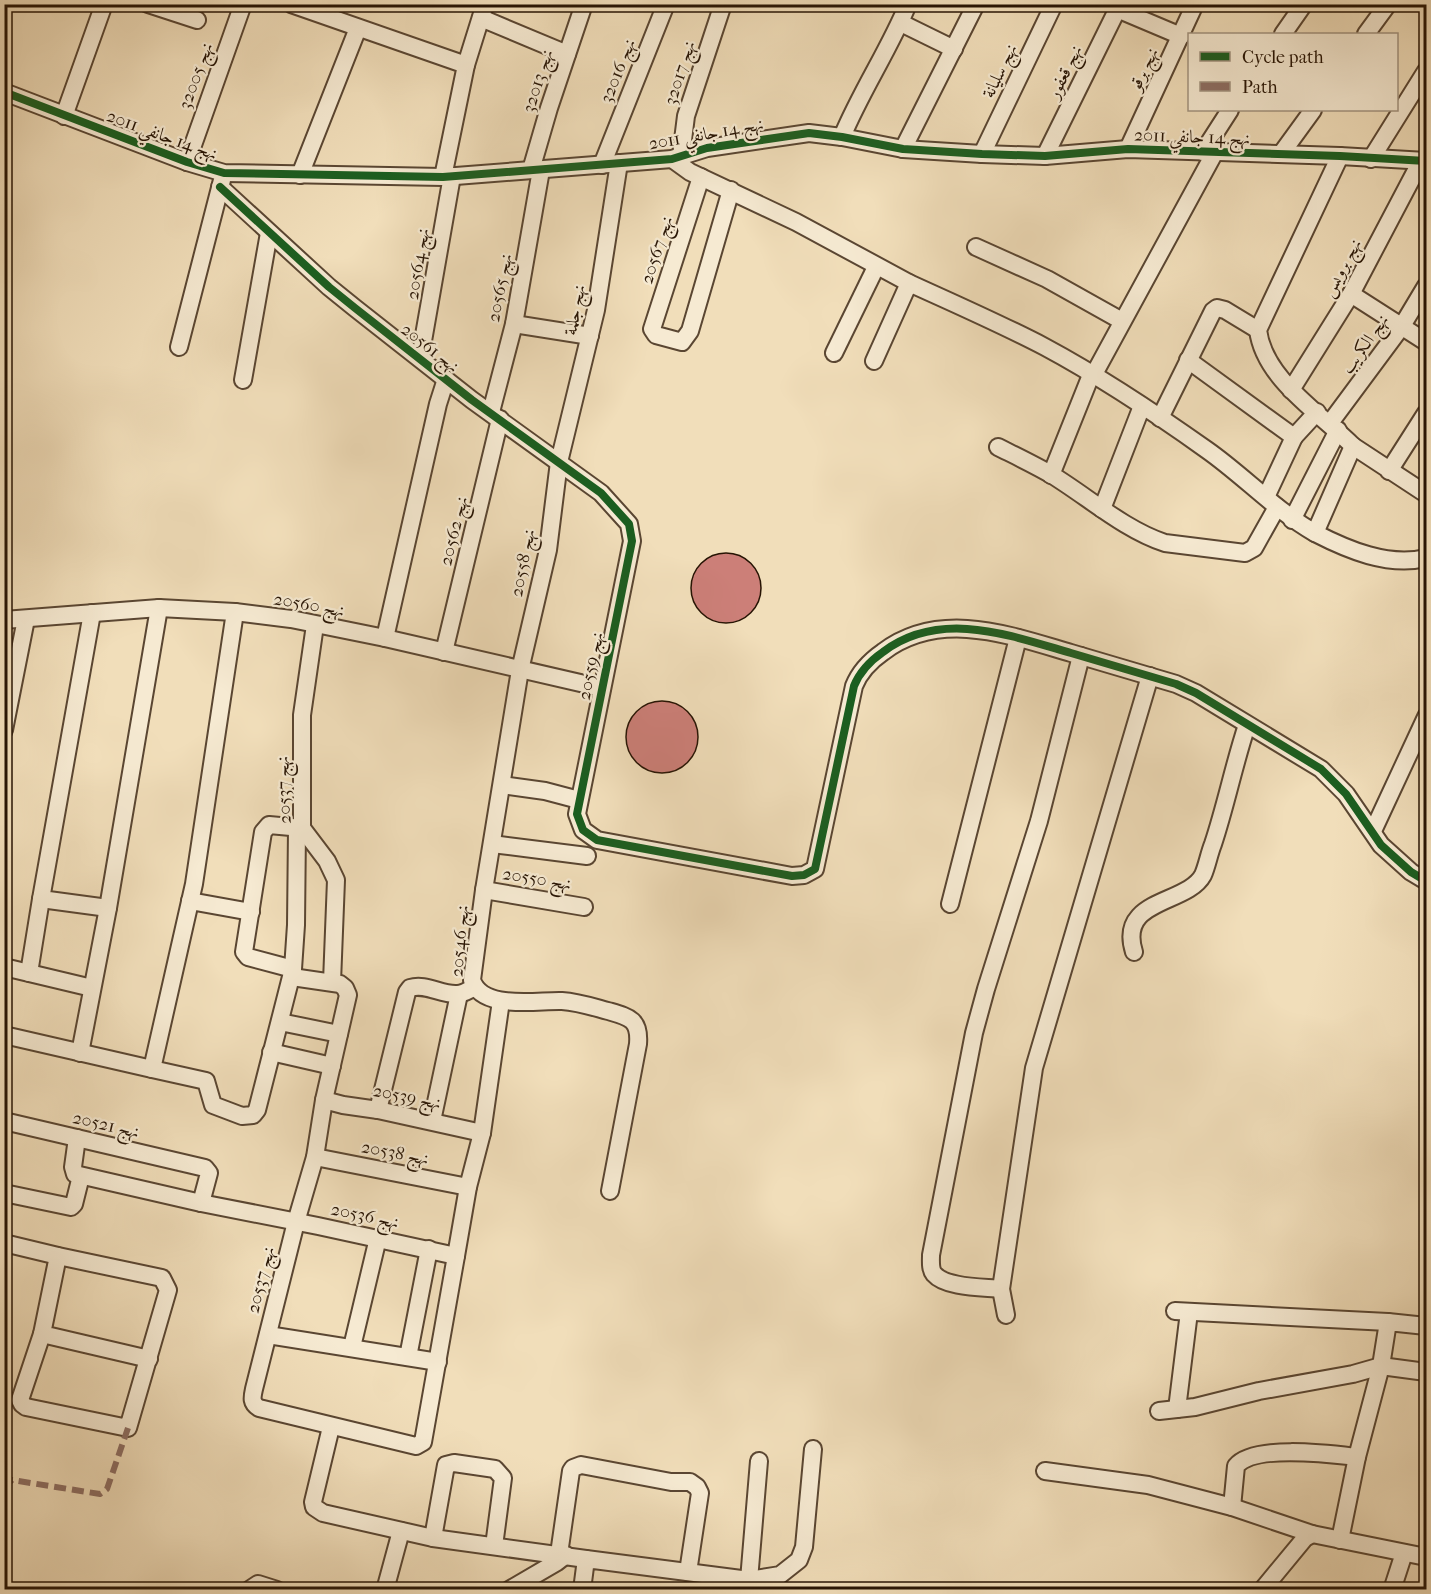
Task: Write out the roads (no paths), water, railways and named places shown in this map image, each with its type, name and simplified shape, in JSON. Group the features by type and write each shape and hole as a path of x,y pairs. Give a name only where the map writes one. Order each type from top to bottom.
{"street":[{"path":"64,116 104,4"},
{"path":"148,4 197,20"},
{"name":"نهج 32005","path":"187,162 243,4"},
{"path":"291,4 466,65"},
{"name":"نهج 32013","path":"536,170 567,54 584,4"},
{"name":"نهج 32016","path":"609,160 666,4"},
{"name":"نهج 32017","path":"676,157 686,116 723,4"},
{"path":"842,137 908,4"},
{"path":"903,149 976,4"},
{"name":"نهج سليانة","path":"982,154 1054,4"},
{"name":"نهج برقو","path":"1128,149 1195,4"},
{"path":"1284,33 1304,4"},
{"path":"1367,33 1388,4"},
{"path":"1118,7 1181,36"},
{"name":"نهج قعفور","path":"1045,156 1118,7"},
{"path":"483,11 567,54"},
{"name":"نهج 20564","path":"420,358 466,65 483,11"},
{"path":"901,22 954,49"},
{"path":"300,175 358,28"},
{"path":"1371,159 1426,71"},
{"name":"نهج 14 جانفي 2011","path":"4,92 187,162 222,180 300,175 448,177 536,170 609,160 676,157 706,148 810,133 903,149 982,154 1045,156 1128,149 1424,161"},
{"path":"1051,475 1092,376 1230,111"},
{"path":"1281,154 1312,111"},
{"path":"1340,156 1258,330 1260,342 1266,358 1291,390 1353,446 1426,494"},
{"path":"676,157 681,167 796,222 876,267 1036,343 1160,418 1208,451 1292,520 1315,533 1343,547 1369,555 1406,561 1426,558"},
{"name":"نهج جلمة","path":"559,462 591,336 609,160"},
{"name":"نهج برويس","path":"1291,390 1351,294 1424,161"},
{"name":"نهج 20565","path":"496,416 514,324 536,170"},
{"name":"نهج 20567","path":"701,177 652,329 656,335 682,342 690,331 731,190"},
{"path":"179,347 222,180"},
{"name":"نهج 20561","path":"222,180 269,233 329,287 446,379 601,493 629,524"},
{"path":"243,380 269,233"},
{"path":"976,248 1047,279 1122,321"},
{"path":"834,353 876,267"},
{"path":"874,362 909,283"},
{"name":"نهج الكريب","path":"1292,520 1334,427 1426,286"},
{"path":"1351,294 1426,342"},
{"path":"1160,418 1188,360 1217,308 1225,310 1258,330"},
{"path":"514,324 591,336"},
{"path":"1188,360 1294,437"},
{"name":"نهج 20561","path":"386,634 438,404 446,379"},
{"path":"1102,509 1142,406"},
{"path":"998,447 1051,475 1102,509 1160,541 1240,554 1254,548 1294,437 1317,412"},
{"path":"1389,471 1426,413"},
{"name":"نهج 20562","path":"444,652 496,416"},
{"path":"1315,533 1353,446"},
{"name":"نهج 20558","path":"520,670 548,550 559,462"},
{"name":"نهج 20559","path":"578,807 632,541 629,524"},
{"path":"80,1053 108,908 159,608"},
{"name":"نهج 20560","path":"4,620 159,608 235,612 386,634 444,652 602,688"},
{"path":"152,1069 190,901 235,612"},
{"path":"29,973 92,613"},
{"path":"4,730 26,619"},
{"name":"نهج 20537","path":"315,625 302,715 300,829 327,861 336,880 332,982 343,986 348,995 315,1157 296,1222 252,1400 258,1408 331,1427"},
{"path":"502,785 545,791 578,807 583,830 597,840 792,876 804,875 815,869 819,858 854,686 859,674 874,658 897,641 935,629 963,628 1018,638 1150,676 1197,693 1321,769 1346,794 1381,845 1411,872 1426,881"},
{"path":"950,904 1018,638"},
{"path":"1001,1289 948,1283 934,1273 931,1267 931,1255 974,1033 1039,821 1081,656"},
{"name":"نهج 20546","path":"520,670 484,890 472,980 481,992 501,1001 577,1003 626,1017 636,1023 639,1032 638,1044 610,1191"},
{"path":"1006,1315 1001,1289 1034,1068 1150,676"},
{"path":"1373,831 1426,720"},
{"path":"1134,952 1131,941 1133,928 1139,917 1159,901 1188,889 1203,875 1247,725"},
{"path":"4,1035 206,1081 213,1105 243,1116 253,1115 257,1110 292,973 296,925 300,829 269,825 264,829 244,951 246,956 292,973 332,982"},
{"path":"492,844 587,856"},
{"name":"نهج 20550","path":"484,890 584,907"},
{"path":"41,899 108,908"},
{"path":"190,901 251,912"},
{"path":"4,968 92,988"},
{"path":"378,1110 407,992 410,988 419,986 459,994 475,987"},
{"path":"432,1121 459,994"},
{"path":"501,1001 482,1132 468,1187 423,1442 416,1446 331,1427 313,1503 315,1507 323,1513 433,1538 749,1580 780,1575 800,1560 804,1547 813,1449"},
{"path":"280,1022 339,1034"},
{"path":"272,1052 332,1066"},
{"name":"نهج 20539","path":"324,1105 378,1110 482,1132"},
{"name":"نهج 20521","path":"4,1121 205,1168 209,1173 201,1203"},
{"path":"4,1193 70,1207 74,1204 81,1176 73,1171 77,1138"},
{"name":"نهج 20538","path":"315,1157 468,1187"},
{"name":"نهج 20536","path":"81,1176 456,1256"},
{"path":"352,1347 378,1238"},
{"path":"4,1243 162,1278 166,1281 168,1290 128,1428 26,1407 20,1400 42,1334 57,1256"},
{"path":"408,1357 429,1249"},
{"path":"1177,1409 1182,1311 1426,1326"},
{"path":"1340,1540 1357,1457 1381,1366 1388,1322"},
{"path":"42,1334 149,1359"},
{"path":"268,1335 438,1362"},
{"path":"1159,1412 1353,1374 1381,1366 1426,1372"},
{"path":"1232,1507 1236,1466 1246,1458 1303,1451 1357,1457"},
{"path":"749,1580 759,1461"},
{"path":"433,1538 446,1465 454,1463 495,1469 503,1478 494,1546"},
{"path":"509,1590 549,1567 562,1554 571,1471 580,1465 671,1482 690,1482 697,1487 700,1493 688,1572"},
{"path":"1045,1471 1148,1485 1232,1507 1312,1534 1426,1557"},
{"path":"386,1590 401,1531"},
{"path":"1262,1590 1277,1569 1305,1538 1312,1534"},
{"path":"1392,1590 1404,1553"},
{"path":"582,1590 586,1559"},
{"path":"249,1590 258,1584 277,1590"}]}
